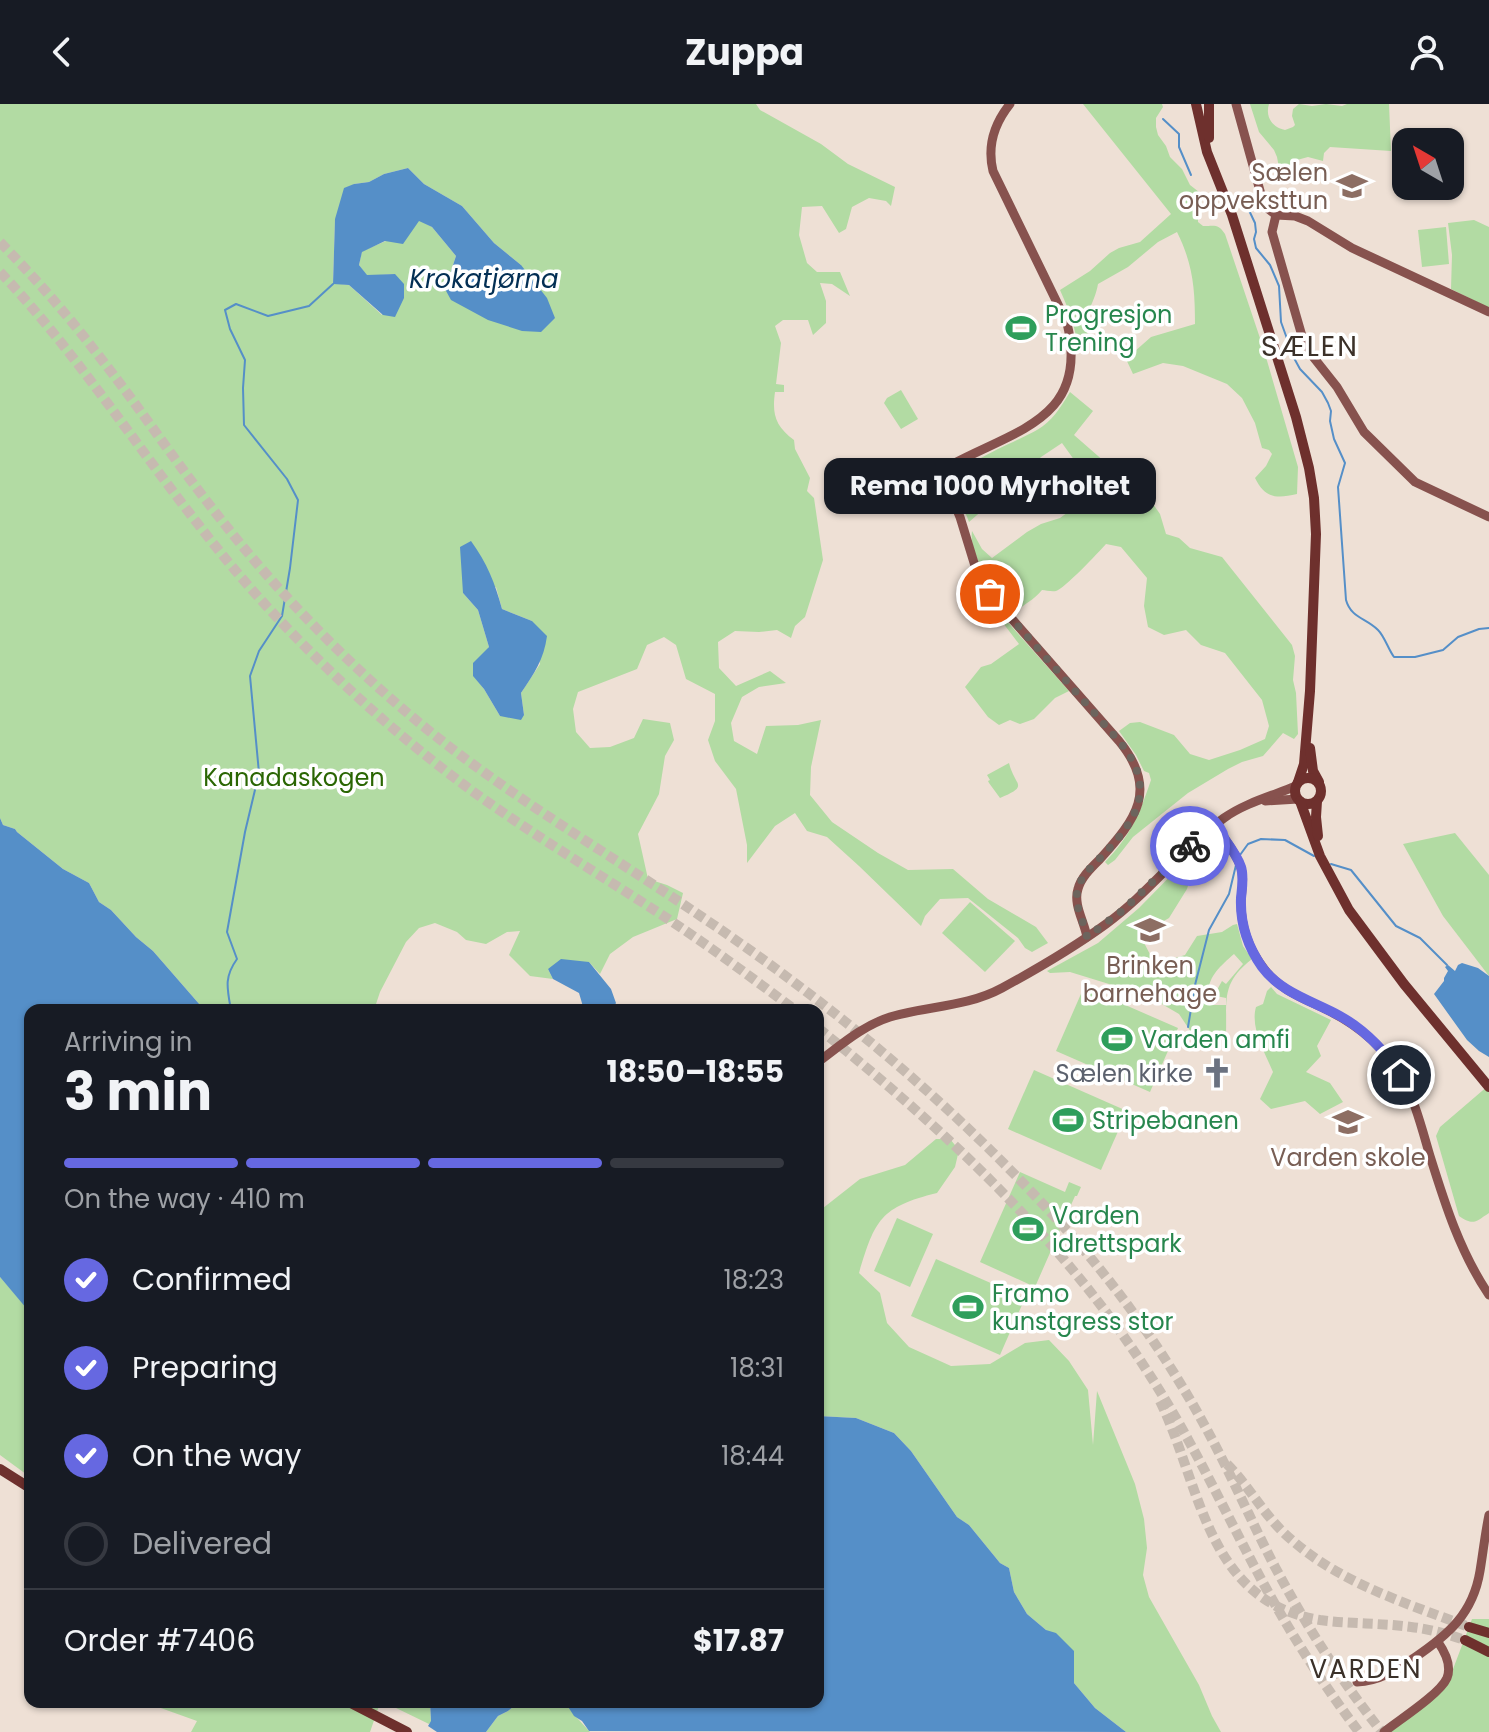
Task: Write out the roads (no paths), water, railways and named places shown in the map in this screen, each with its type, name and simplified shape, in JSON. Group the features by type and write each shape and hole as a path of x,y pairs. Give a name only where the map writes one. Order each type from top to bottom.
{"main road":[{"path":"1010,104 1000,117 992,140 993,171 1061,310 1070,337 1071,359 1063,391 1046,414 1023,431 951,465 944,481 960,517 975,566 986,587 1119,741 1137,771 1140,794 1134,816 1122,835 1079,884 1078,905 1085,924 1082,940"},
{"path":"1196,104 1210,160 1221,186"},
{"path":"1209,104 1210,140 1221,186 1296,417 1312,483 1316,534 1308,731 1304,764 1295,793 1316,846 1349,910 1368,938 1489,1087"},
{"path":"1236,104 1267,208 1276,215 1295,216 1308,221 1352,248 1489,312"},
{"path":"1276,215 1273,237 1302,336 1359,426 1415,482 1489,517"},
{"path":"1308,731 1313,771 1322,790 1317,801 1316,824 1328,872"},
{"path":"824,1057 847,1039 876,1023 972,1001 993,993 1099,928 1233,812 1308,777 1319,782"},
{"path":"1258,802 1299,800 1309,804 1317,801"},
{"path":"1215,825 1241,868 1244,929 1263,968 1290,992 1340,1016 1367,1035 1401,1075 1412,1099 1459,1241 1489,1295"},
{"path":"1078,905 1099,928"},
{"path":"0,1469 24,1484"},
{"path":"1357,1682 1386,1676 1438,1642 1462,1617 1480,1574 1489,1515"},
{"path":"1469,1627 1489,1633"},
{"path":"1465,1640 1489,1652"},
{"path":"1384,1732 1433,1694 1447,1678 1448,1662 1438,1642"},
{"path":"357,1708 397,1731"}],"water":[{"name":"Krokatjørna","path":"408,168 424,184 462,206 494,243 521,265 547,298 555,318 541,332 522,331 488,320 451,300 445,289 456,256 432,227 419,221 403,244 385,241 362,252 359,265 367,275 395,274 404,284 404,298 395,317 383,315 349,285 333,284 335,219 344,188"},
{"path":"471,541 490,574 502,609 532,621 547,636 541,659 521,693 524,715 521,720 500,716 473,676 473,663 489,647 478,610 463,593 460,547"},
{"path":"0,818 3,825 15,829 63,869 89,883 99,902 153,951 199,1004 24,1004 24,1305 0,1277"},
{"path":"561,959 589,962 611,989 616,1003 582,1004 579,993 553,979 548,969"},
{"path":"1462,963 1478,968 1489,976 1489,1057 1467,1040 1434,994 1444,981 1448,971 1445,967 1448,965 1455,971"},
{"path":"824,1416 856,1418 894,1433 911,1451 957,1517 969,1525 1000,1563 1009,1568 1014,1592 1027,1614 1046,1630 1056,1633 1074,1651 1074,1683 1095,1708 1126,1732 589,1731 569,1708 824,1708"},
{"path":"430,1708 512,1708 498,1716 486,1732 437,1732 428,1726"}],"waterway":[{"path":"1163,119 1179,134 1179,147 1191,175"},
{"path":"1246,204 1255,223 1256,248 1270,265 1279,286 1281,322 1294,358 1328,403 1334,439 1345,463 1338,487 1348,606 1378,630 1394,657 1415,657 1443,650 1458,637 1489,628"},
{"path":"230,1004 228,983 237,959 227,932 259,773 250,676 259,651 282,616 298,500 287,479 244,425 245,360 230,329 225,310 236,304 268,316 309,306 333,284"},
{"path":"1240,855 1248,844 1261,839 1285,840 1314,856"},
{"path":"1331,864 1351,870 1396,926 1420,938 1447,965"},
{"path":"1188,1027 1209,930 1229,894 1236,865"}],"tunnel":[{"path":"0,242 84,337 239,542 349,661 470,762 751,951 822,1004"},
{"path":"0,272 78,364 228,562 344,685 436,764 475,793 679,926 787,1004"},
{"path":"824,1005 892,1060 980,1140 1063,1226 1122,1298 1191,1401 1299,1610 1338,1673 1382,1732"},
{"path":"824,1033 911,1106 999,1189 1041,1233 1117,1327 1182,1429 1288,1627 1359,1732"},
{"path":"1160,1401 1213,1535 1230,1565 1253,1590 1282,1609 1320,1620 1418,1628 1465,1640"},
{"path":"1227,1464 1282,1531 1323,1564 1394,1599 1469,1627"}],"place":[{"name":"Sælen oppveksttun","path":"1352,186"},
{"name":"Progresjon Trening","path":"1021,328"},
{"name":"Rema 1000 Myrholtet","path":"990,594"},
{"name":"Brinken barnehage","path":"1150,930"},
{"name":"Varden amfi","path":"1117,1039"},
{"name":"Sælen kirke","path":"1217,1073"},
{"name":"Stripebanen","path":"1068,1120"},
{"name":"Varden skole","path":"1348,1122"},
{"name":"Varden idrettspark","path":"1028,1229"},
{"name":"Framo kunstgress stor","path":"968,1307"}],"district":[{"name":"SÆLEN","path":"1310,346"},
{"name":"VARDEN","path":"1366,1669"}],"park label":[{"name":"Kanadaskogen","path":"294,777"}]}
